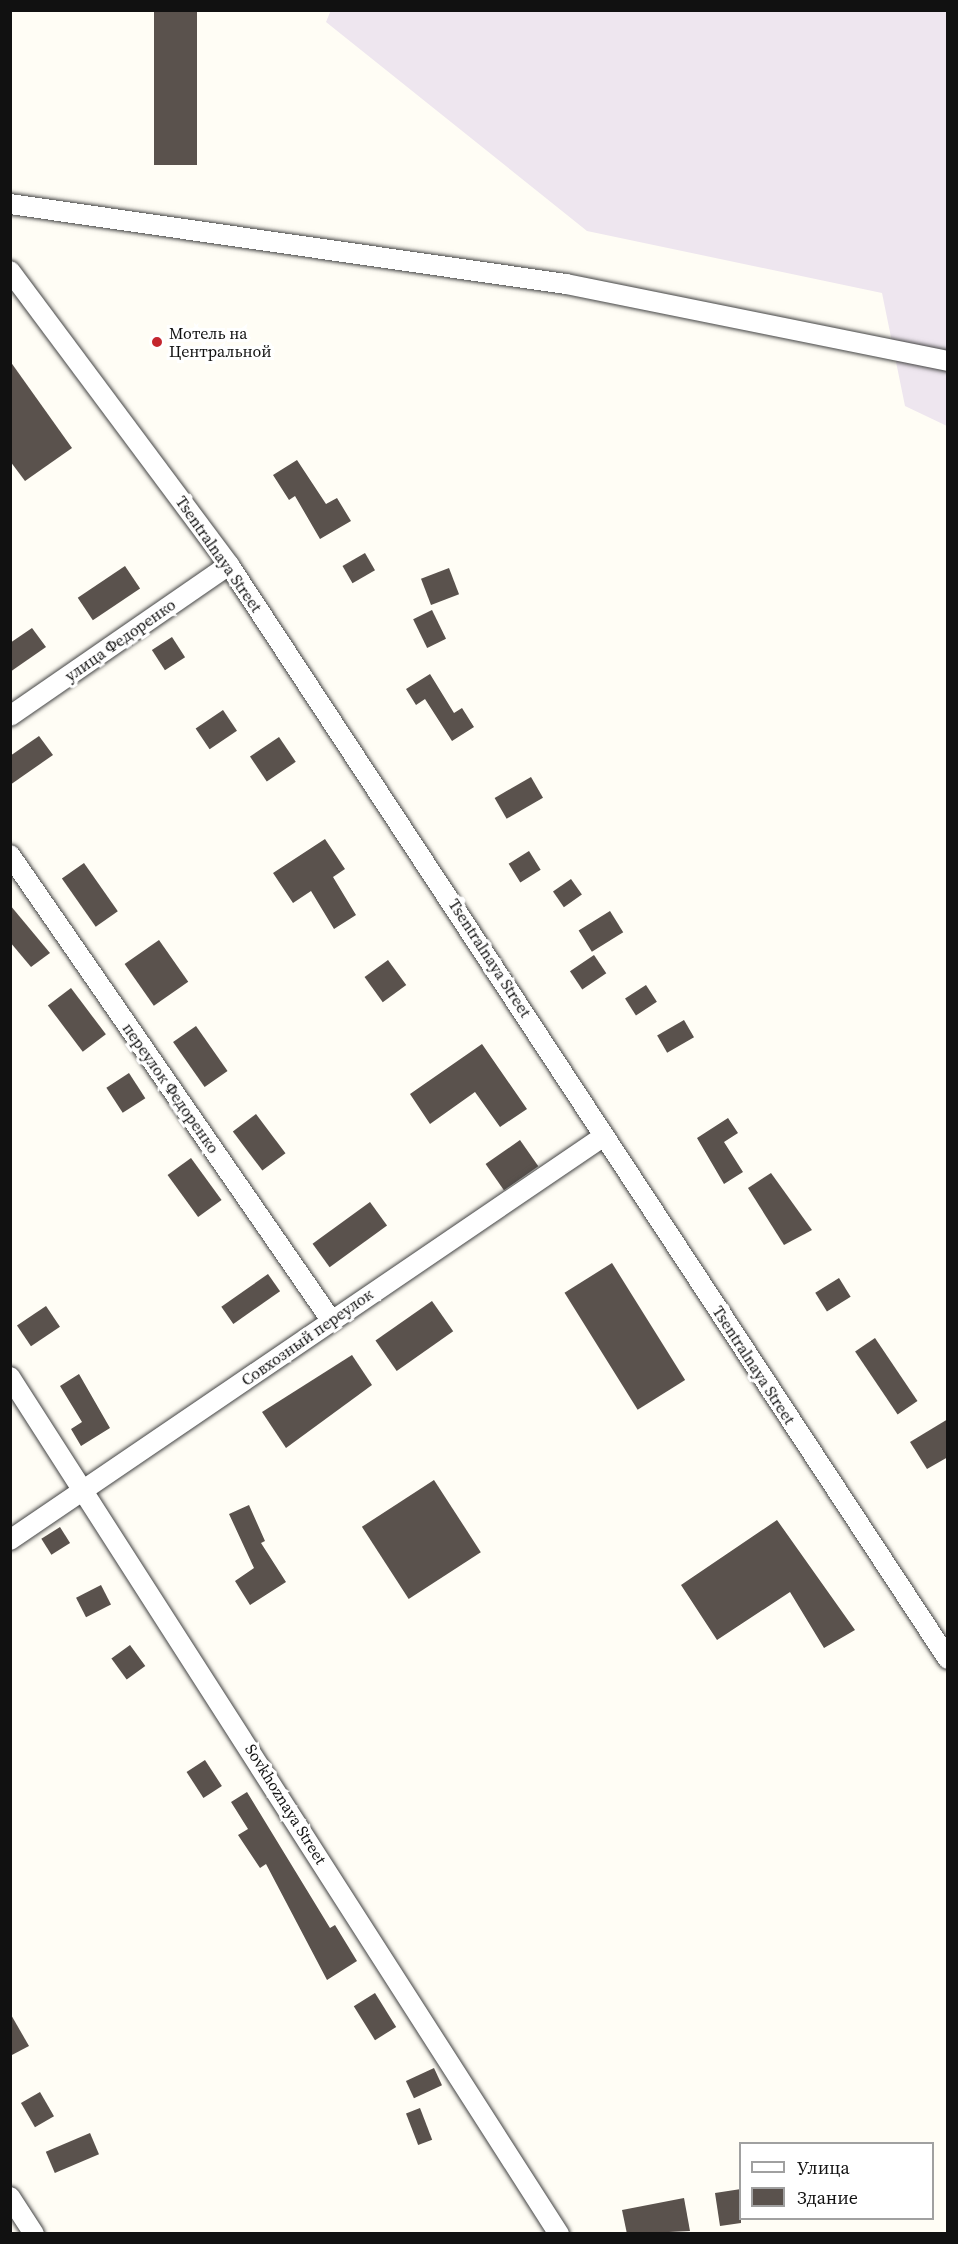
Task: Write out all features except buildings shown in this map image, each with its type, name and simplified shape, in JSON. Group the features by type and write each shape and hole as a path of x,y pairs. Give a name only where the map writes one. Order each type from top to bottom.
{"street":[{"path":"10,204 566,284 948,362"},
{"name":"Tsentralnaya Street","path":"10,272 229,565 948,1659"},
{"name":"улица Федоренко","path":"10,716 229,565"},
{"name":"переулок Федоренко","path":"10,855 331,1320"},
{"name":"Совхозный переулок","path":"10,1540 88,1491 331,1320 604,1136"},
{"name":"Sovkhoznaya Street","path":"10,1377 88,1491 559,2234"},
{"path":"10,2197 34,2234"}],"shaded area":[{"path":"331,10 947,11 947,426 905,406 882,293 587,231 326,22"}],"place":[{"name":"Мотель на Центральной","path":"157,342"}]}
